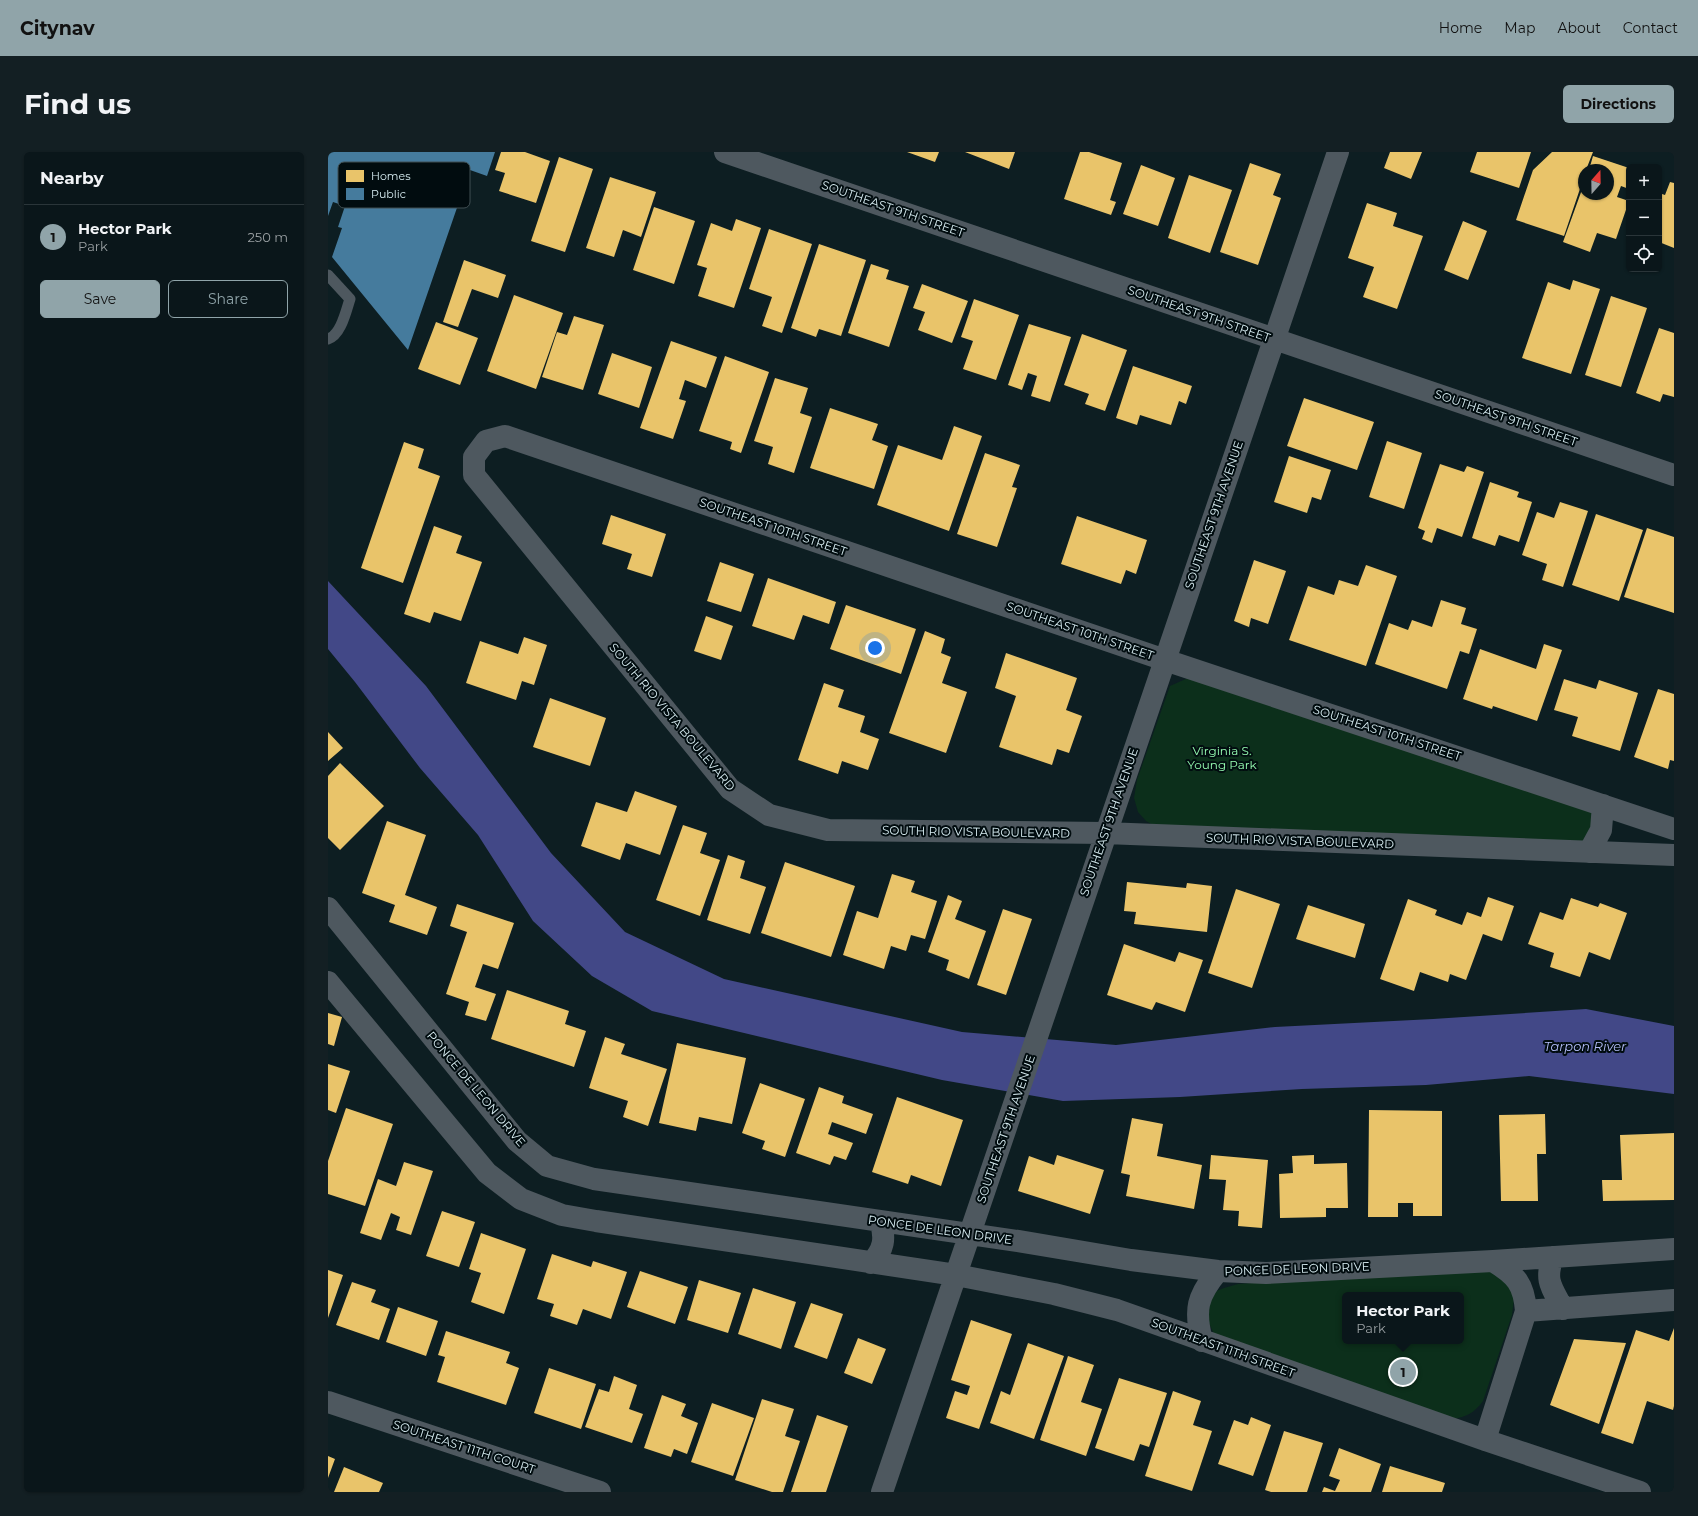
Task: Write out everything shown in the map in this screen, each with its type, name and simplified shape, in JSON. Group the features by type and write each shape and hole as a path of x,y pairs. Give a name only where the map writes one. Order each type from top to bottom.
{"street":[{"name":"SOUTHEAST 9TH STREET","path":"725,152 1273,340 1674,475"},
{"name":"SOUTHEAST 9TH AVENUE","path":"882,1492 1338,152"},
{"name":"SOUTHEAST 10TH STREET","path":"486,441 505,436 1164,660 1674,829"},
{"name":"SOUTH RIO VISTA BOULEVARD","path":"486,441 474,457 474,475 730,789 769,815 828,830 1105,833 1674,856"},
{"path":"1589,852 1601,830 1603,805"},
{"name":"PONCE DE LEON DRIVE","path":"328,908 517,1141 547,1166 594,1179 1218,1272 1266,1272 1493,1261 1674,1249"},
{"path":"328,982 487,1173 521,1199 562,1215 596,1221 956,1275"},
{"path":"871,1263 879,1254 883,1244 884,1232 880,1222"},
{"path":"1553,1257 1549,1267 1548,1282 1563,1309"},
{"path":"1485,1440 1526,1311 1525,1296 1520,1284 1509,1271 1493,1261"},
{"path":"1202,1341 1198,1323 1199,1304 1206,1286 1218,1272"},
{"name":"SOUTHEAST 11TH STREET","path":"956,1275 1054,1294 1117,1310 1485,1440 1640,1492"},
{"path":"1526,1311 1674,1300"},
{"name":"SOUTHEAST 11TH COURT","path":"328,1402 600,1492"}],"lane":[{"path":"328,275 350,299 342,322 333,338 328,339"}],"green space":[{"name":"Virginia S. Young Park","path":"1188,678 1591,810 1598,819 1582,842 1155,826 1146,821 1138,812 1134,798 1137,780 1170,686"},
{"path":"1489,1270 1503,1277 1511,1288 1514,1299 1512,1315 1483,1401 1476,1409 1466,1416 1452,1419 1214,1334 1208,1321 1210,1301 1214,1292 1238,1284 1413,1273"}],"water":[{"name":"Tarpon River","path":"328,581 426,686 551,853 625,932 724,979 962,1032 1116,1045 1275,1027 1586,1009 1674,1026 1674,1094 1529,1076 1426,1085 1302,1089 1180,1097 1063,1101 942,1080 652,1011 592,976 533,921 478,835 420,768 328,649"}],"building: Homes":[{"path":"501,152 525,152 550,161 536,203 499,191 505,173 495,170"},
{"path":"907,152 939,152 935,162"},
{"path":"965,152 1015,152 1009,169"},
{"path":"1080,152 1089,152 1122,163 1110,200 1116,202 1111,215 1064,199"},
{"path":"1390,152 1422,152 1411,179 1384,168"},
{"path":"1477,152 1531,152 1519,188 1470,172"},
{"path":"1552,152 1593,152 1588,164 1578,164 1578,195 1564,236 1516,220 1533,170"},
{"path":"1593,156 1626,167 1626,188 1621,186 1617,197 1626,200 1626,210 1616,239 1597,233 1590,252 1563,242 1578,200 1614,200 1614,164 1591,164"},
{"path":"559,157 593,169 565,252 531,241"},
{"path":"1250,163 1281,174 1273,195 1281,198 1258,265 1220,252"},
{"path":"1141,165 1175,178 1158,226 1123,214"},
{"path":"1189,175 1232,190 1210,253 1168,238"},
{"path":"610,177 656,192 641,237 623,230 614,257 586,248"},
{"path":"1670,182 1674,183 1674,248 1662,243 1662,194 1665,195"},
{"path":"1367,203 1397,213 1393,226 1423,236 1397,309 1363,297 1374,267 1348,258"},
{"path":"654,207 695,221 674,284 633,270"},
{"path":"736,219 761,228 734,308 698,296 707,268 697,265 711,223 732,231"},
{"path":"1463,221 1487,231 1468,280 1444,270"},
{"path":"769,229 812,244 782,333 762,326 772,297 749,289"},
{"path":"819,244 866,260 841,336 819,329 816,337 791,328"},
{"path":"464,260 506,275 498,298 472,289 458,327 443,322"},
{"path":"871,264 889,270 886,279 909,286 889,347 848,333"},
{"path":"1573,280 1600,289 1571,374 1522,358 1548,282 1570,290"},
{"path":"922,284 968,301 952,343 918,330 925,312 913,308"},
{"path":"514,295 563,313 536,389 487,371"},
{"path":"1611,296 1647,308 1621,387 1585,375"},
{"path":"974,299 1019,315 996,380 963,369 973,341 961,337"},
{"path":"574,316 604,325 583,390 542,377 557,332 567,335"},
{"path":"436,322 478,338 460,385 418,369"},
{"path":"1029,324 1071,337 1050,402 1031,396 1037,376 1028,373 1022,390 1008,385"},
{"path":"1659,328 1674,333 1674,397 1663,394 1660,402 1636,393"},
{"path":"1082,334 1127,350 1105,411 1085,404 1089,394 1064,385"},
{"path":"671,341 717,357 706,388 685,380 679,399 686,401 673,439 640,428"},
{"path":"612,353 652,367 639,408 598,394"},
{"path":"725,356 769,372 741,453 730,449 732,442 699,431"},
{"path":"1133,366 1192,386 1186,404 1179,401 1171,425 1140,415 1137,425 1116,418"},
{"path":"775,378 808,388 800,413 812,417 794,473 768,464 773,447 754,441"},
{"path":"1304,398 1374,422 1357,470 1287,446"},
{"path":"830,408 878,424 872,440 888,446 874,489 810,468"},
{"path":"954,426 982,436 949,531 877,505 898,445 942,460"},
{"path":"1387,441 1422,453 1404,509 1369,497"},
{"path":"404,442 424,449 418,468 440,476 403,583 361,568"},
{"path":"985,453 1020,465 1012,487 1017,488 997,547 957,534"},
{"path":"1289,456 1331,470 1321,500 1312,497 1307,513 1274,502"},
{"path":"1440,464 1464,472 1467,466 1484,472 1462,537 1437,528 1432,543 1422,539 1425,531 1418,528"},
{"path":"1490,482 1519,492 1517,497 1532,502 1519,542 1499,535 1495,546 1472,538"},
{"path":"1560,502 1588,511 1563,587 1542,580 1547,564 1522,555 1537,512 1554,518"},
{"path":"1596,514 1643,530 1619,601 1572,585"},
{"path":"611,515 666,534 652,577 627,569 632,554 602,544"},
{"path":"1077,516 1147,540 1136,574 1126,570 1121,584 1061,564"},
{"path":"434,526 462,536 456,553 482,562 461,621 434,612 430,623 404,614"},
{"path":"1647,528 1674,537 1674,613 1624,597"},
{"path":"1254,560 1286,571 1268,624 1251,618 1249,627 1234,621"},
{"path":"720,562 754,574 741,612 707,601"},
{"path":"1366,565 1397,576 1366,666 1289,640 1308,586 1334,595 1339,580 1358,586"},
{"path":"768,578 836,602 829,624 803,615 794,640 752,626"},
{"path":"1441,600 1466,608 1461,624 1477,629 1469,654 1460,651 1447,689 1375,664 1389,623 1408,630 1412,620 1432,627"},
{"path":"846,605 916,629 901,674 830,649"},
{"path":"706,616 733,626 721,660 694,651"},
{"path":"925,631 945,639 941,653 951,657 942,683 967,692 946,753 889,733"},
{"path":"524,637 547,645 534,685 522,681 516,700 466,683 480,641 518,654"},
{"path":"1544,644 1562,650 1537,721 1493,706 1492,709 1463,699 1480,649 1536,669"},
{"path":"1006,653 1077,678 1066,710 1082,716 1069,753 1057,749 1052,765 999,747 1016,696 995,688"},
{"path":"1564,679 1596,689 1599,680 1638,693 1620,751 1572,736 1578,717 1554,710"},
{"path":"824,683 844,690 838,707 865,716 860,732 879,739 868,770 842,761 838,774 798,760"},
{"path":"1658,689 1674,694 1674,761 1670,760 1668,769 1634,757"},
{"path":"550,698 606,718 590,766 533,747"},
{"path":"328,732 343,748 328,761"},
{"path":"340,763 384,806 340,850 328,838 328,776"},
{"path":"635,791 677,806 660,855 626,843 620,860 581,846 596,802 627,812"},
{"path":"387,821 426,835 405,895 437,907 427,935 389,922 395,905 362,893"},
{"path":"683,825 707,833 700,853 720,860 700,916 656,900"},
{"path":"728,855 745,861 740,878 766,887 750,934 707,920"},
{"path":"785,862 855,886 831,957 761,933"},
{"path":"892,874 915,881 911,892 937,901 925,939 911,935 906,951 891,946 884,969 843,955 857,911 878,918"},
{"path":"1127,882 1186,888 1187,883 1212,886 1207,932 1134,924 1136,912 1124,911"},
{"path":"1236,889 1280,904 1252,988 1208,973"},
{"path":"948,895 962,901 955,919 986,931 969,979 946,970 949,960 928,952"},
{"path":"1488,897 1514,906 1502,941 1483,934 1466,980 1450,974 1448,982 1420,972 1414,991 1380,979 1408,899 1437,910 1435,915 1462,925 1467,912 1481,917"},
{"path":"1571,898 1598,907 1600,903 1627,913 1610,960 1589,952 1580,977 1550,967 1554,953 1528,944 1540,912 1563,920"},
{"path":"457,904 514,923 498,969 483,964 475,987 496,994 486,1021 465,1015 469,1002 446,994 467,932 450,926"},
{"path":"1308,905 1365,924 1355,958 1296,939"},
{"path":"1003,909 1032,919 1006,995 977,985"},
{"path":"1124,944 1175,962 1179,952 1203,960 1185,1012 1156,1002 1152,1010 1107,995"},
{"path":"507,990 569,1011 565,1024 586,1031 574,1067 491,1039"},
{"path":"328,1013 342,1017 334,1046 328,1044"},
{"path":"605,1037 625,1044 621,1054 667,1069 648,1126 623,1117 628,1101 589,1088"},
{"path":"677,1043 746,1058 732,1124 699,1117 696,1131 659,1123"},
{"path":"328,1064 350,1071 336,1113 328,1110"},
{"path":"760,1083 805,1099 785,1157 762,1149 765,1141 742,1133"},
{"path":"819,1087 844,1096 842,1103 873,1114 866,1134 832,1122 828,1134 853,1143 846,1160 834,1156 830,1165 796,1153"},
{"path":"897,1097 963,1120 941,1186 911,1175 908,1184 872,1172"},
{"path":"346,1108 393,1124 365,1206 328,1194 328,1161"},
{"path":"1369,1110 1442,1111 1442,1216 1413,1216 1413,1203 1398,1203 1398,1217 1368,1217"},
{"path":"1545,1114 1546,1154 1537,1154 1538,1201 1501,1201 1499,1115"},
{"path":"1132,1118 1163,1124 1157,1156 1202,1165 1194,1209 1126,1196 1130,1175 1121,1173"},
{"path":"1674,1133 1674,1200 1603,1201 1602,1180 1622,1180 1620,1135"},
{"path":"1057,1155 1104,1170 1090,1214 1018,1191 1029,1156 1054,1165"},
{"path":"1211,1155 1268,1160 1262,1228 1238,1226 1239,1211 1223,1210 1226,1180 1209,1179"},
{"path":"1314,1155 1314,1164 1347,1163 1348,1208 1326,1208 1326,1217 1280,1218 1279,1174 1293,1173 1292,1156"},
{"path":"404,1162 433,1171 411,1235 396,1230 400,1217 391,1213 381,1240 360,1233 378,1179 396,1186"},
{"path":"442,1211 475,1222 459,1267 426,1256"},
{"path":"481,1233 526,1249 504,1314 471,1302 481,1273 469,1269"},
{"path":"552,1254 591,1267 593,1261 627,1272 611,1319 583,1309 577,1325 550,1316 554,1304 537,1299"},
{"path":"328,1270 343,1275 328,1318"},
{"path":"640,1271 688,1287 675,1324 627,1307"},
{"path":"699,1280 741,1293 728,1333 687,1320"},
{"path":"352,1282 376,1290 371,1302 390,1309 379,1340 336,1325"},
{"path":"753,1288 796,1302 781,1349 738,1334"},
{"path":"811,1303 843,1314 827,1359 794,1347"},
{"path":"398,1307 438,1321 426,1356 386,1342"},
{"path":"971,1320 1012,1334 979,1429 946,1418 955,1391 967,1395 970,1386 951,1380"},
{"path":"1674,1328 1673,1410 1647,1401 1633,1444 1601,1433 1636,1330 1669,1341"},
{"path":"446,1331 510,1352 506,1363 519,1368 506,1405 437,1382 445,1357 438,1355"},
{"path":"858,1338 886,1349 872,1384 844,1373"},
{"path":"1574,1339 1626,1343 1599,1424 1550,1405"},
{"path":"1028,1343 1064,1356 1034,1439 990,1423 1001,1391 1010,1395"},
{"path":"1068,1356 1094,1365 1081,1402 1102,1409 1086,1456 1040,1440"},
{"path":"549,1368 596,1384 581,1429 534,1413"},
{"path":"614,1376 637,1385 629,1409 643,1414 632,1443 585,1427 599,1389 609,1392"},
{"path":"1119,1378 1167,1393 1149,1447 1140,1444 1134,1461 1095,1448"},
{"path":"1173,1391 1201,1401 1193,1425 1212,1431 1192,1491 1145,1476"},
{"path":"662,1395 686,1404 681,1416 698,1423 687,1454 674,1449 671,1457 644,1448"},
{"path":"762,1399 794,1409 785,1436 800,1441 783,1492 772,1492 735,1480"},
{"path":"712,1403 754,1418 733,1476 691,1462"},
{"path":"817,1415 848,1426 826,1492 791,1492"},
{"path":"1251,1417 1271,1425 1253,1476 1218,1464 1234,1420 1248,1425"},
{"path":"1284,1431 1323,1443 1307,1492 1271,1492 1265,1490"},
{"path":"1339,1448 1381,1464 1371,1492 1322,1492 1324,1487 1335,1491 1340,1480 1329,1476"},
{"path":"328,1456 335,1459 328,1478"},
{"path":"1390,1466 1445,1483 1442,1492 1382,1492"},
{"path":"344,1467 383,1483 379,1492 334,1492"}],"building: Public":[{"path":"328,152 495,152 487,176 470,170 470,162 338,162 338,204 333,202 328,216"},
{"path":"344,208 457,208 408,350 332,257 342,228 338,227"}],"place":[{"name":"Hector Park","path":"1403,1372"}]}
